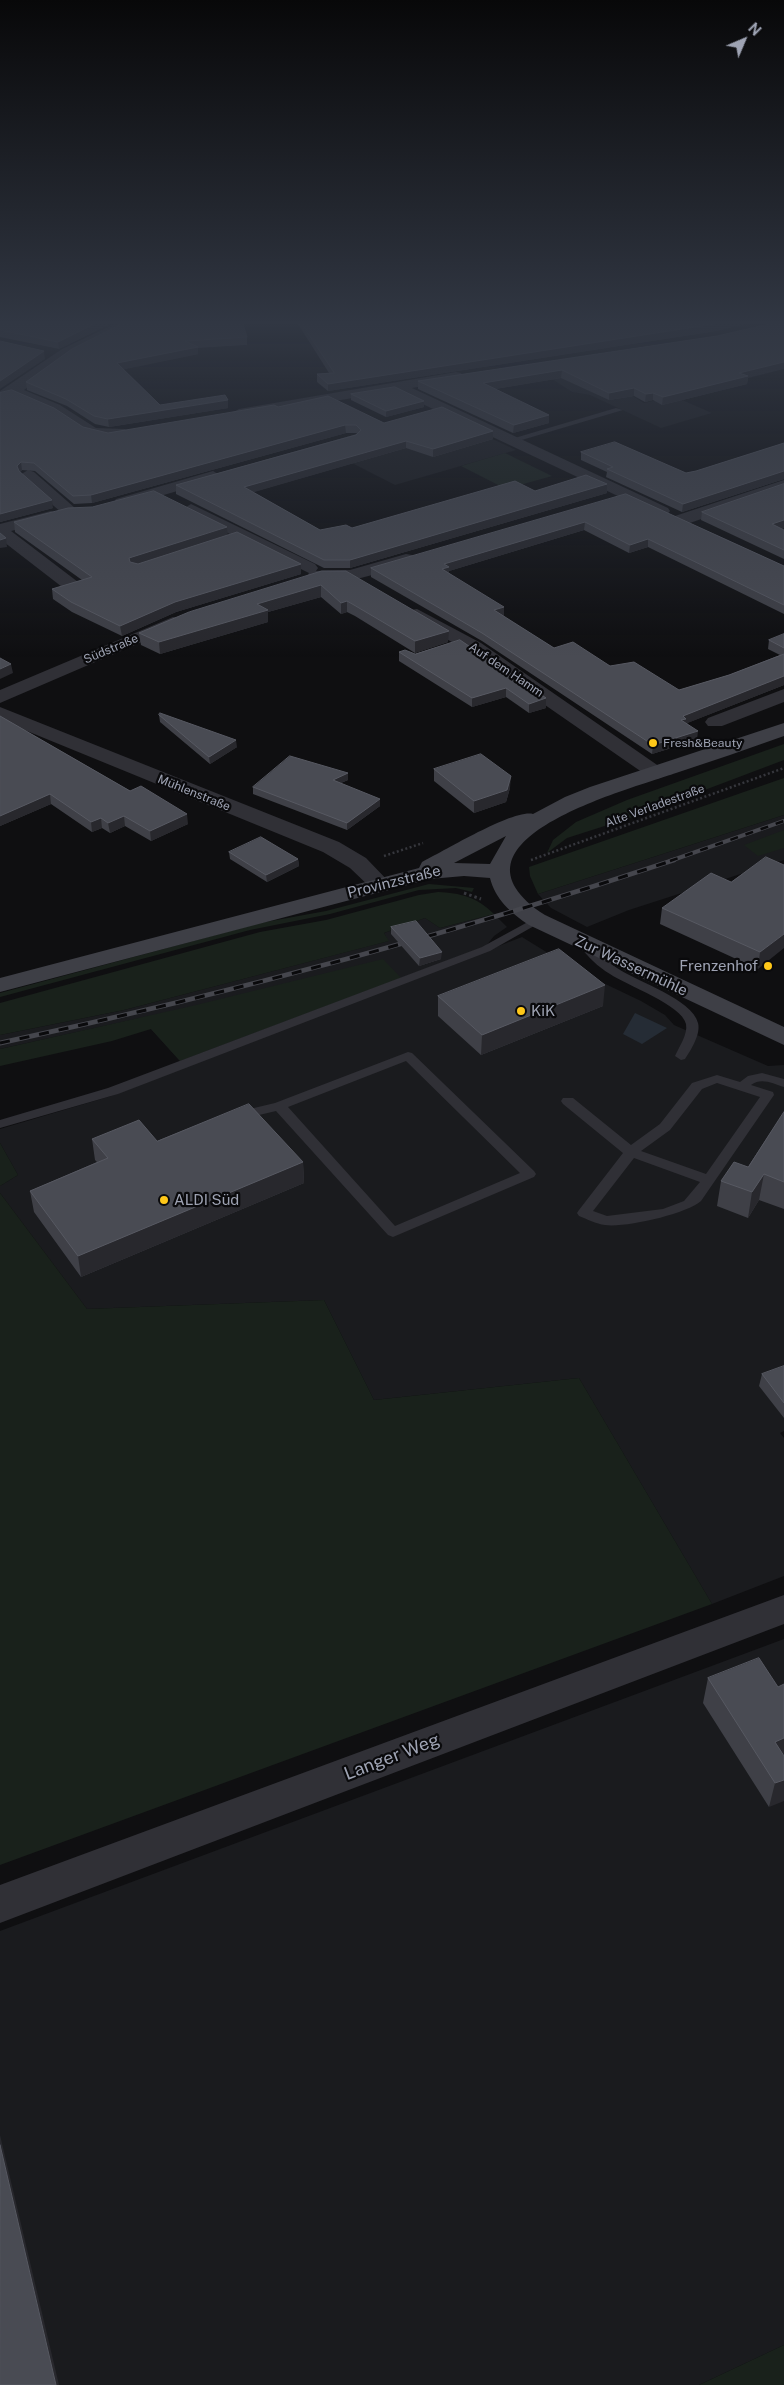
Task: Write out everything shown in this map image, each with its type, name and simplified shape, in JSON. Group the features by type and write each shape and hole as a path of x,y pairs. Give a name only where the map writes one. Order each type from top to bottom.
{"main road":[{"path":"412,876 512,824 784,729"},
{"path":"500,872 503,858 514,839 526,827 549,812"},
{"name":"Provinzstraße","path":"0,985 412,876 454,869 500,872"},
{"name":"Zur Wassermühle","path":"500,872 502,886 510,898 537,920 585,945 784,1037"}],"street":[{"path":"502,435 699,528"},
{"path":"0,530 69,511 94,509 232,471"},
{"path":"28,475 69,511"},
{"path":"681,520 784,485"},
{"path":"156,492 321,575"},
{"path":"608,500 627,494"},
{"path":"0,530 72,586"},
{"path":"299,581 321,575 351,575 426,553"},
{"path":"351,575 370,586"},
{"name":"Auf dem Hamm","path":"404,606 457,644 656,773"},
{"name":"Südstraße","path":"0,696 190,615"},
{"path":"715,722 784,695"},
{"name":"Mühlenstraße","path":"0,713 331,847 349,857 380,885"},
{"name":"Langer Weg","path":"0,1904 784,1609"}],"lane":[{"path":"512,440 529,435"},
{"path":"228,542 246,536"},
{"path":"0,1124 80,1102 162,1073 479,952 537,920"},
{"path":"585,945 613,972 674,1004 689,1016 692,1024 689,1038 681,1056"},
{"path":"226,1121 244,1114 279,1106 408,1056 529,1174 393,1232 279,1106"},
{"path":"744,1086 749,1079 765,1077 784,1083"},
{"path":"717,1079 768,1095 693,1201 674,1211 606,1221 584,1213 632,1152 665,1127 701,1084 717,1079"},
{"path":"568,1101 632,1152 708,1180"}],"path":[{"name":"Alte Verladestraße","path":"533,860 784,768"},
{"path":"349,857 361,855 383,856 428,841"}],"shaded area":[{"path":"401,435 485,435 516,450 395,485 348,461"},
{"path":"505,453 552,476 506,489 461,466"},
{"path":"784,744 784,760 636,816 567,838 547,853 553,840 576,822 627,800"},
{"path":"784,778 784,815 538,894 530,876 529,867"},
{"path":"784,815 784,860 629,910 587,927 551,908 538,894"},
{"path":"784,830 784,848 758,856 744,845"},
{"path":"429,884 474,888 472,892 456,888 419,890 330,914 250,930 0,997 0,993 260,923 326,911"},
{"path":"438,892 454,893 468,897 488,908 494,914 440,928 425,918 384,933 389,941 124,1010 0,1035 0,1003 260,932 326,920 419,895"},
{"path":"494,914 507,927 494,936 486,946 180,1061 141,1018 0,1049 0,1035 124,1010 388,941 384,933 425,918 440,928"},
{"path":"522,937 574,969 641,1001 665,1015 674,1025 768,1066 784,1065 784,1431 780,1433 784,1438 784,1576 712,1604 579,1378 374,1400 324,1300 87,1309 0,1193 0,1186 18,1175 0,1143 0,1129 111,1096"},
{"path":"383,959 401,978 180,1061 151,1029 112,1041 0,1066 0,1049 192,1006"},
{"path":"635,1013 667,1028 642,1044 623,1034"},
{"path":"0,1143 18,1175 0,1186"},
{"path":"0,1193 87,1309 324,1300 374,1400 579,1378 712,1604 0,1865"},
{"path":"784,1639 784,2345 699,2385 0,2385 0,1931"},
{"path":"784,2345 784,2385 699,2385"}],"building":[{"path":"0,435 308,435 91,495 73,496 34,463 21,462 17,466 19,471 52,500 0,514"},
{"path":"355,435 479,435 433,449 406,441 244,487 320,530 346,525 352,528 515,481 535,491 586,475 607,484 350,560 324,560 176,485"},
{"path":"615,442 686,473 784,443 784,471 683,504 607,469 613,467 581,452"},
{"path":"784,484 784,520 772,524 784,530 784,550 702,512"},
{"path":"154,491 227,527 129,558 130,562 138,564 237,532 301,564 175,602 120,626 71,602 52,589 92,577 14,522 68,508 92,507"},
{"path":"626,494 784,566 784,605 648,539 630,545 585,522 444,564 449,567 442,569 504,607 494,610 554,648 573,642 610,666 634,662 679,690 729,675 784,654 784,676 683,716 686,719 681,720 698,731 653,745 482,633 371,568"},
{"path":"0,533 6,538 0,540"},
{"path":"322,571 346,571 449,631 415,641 347,601 341,603 321,585 257,604 268,610 159,642 139,633 189,612"},
{"path":"784,634 784,648 769,640"},
{"path":"460,640 546,698 529,704 506,688 472,698 399,652 405,650 415,654"},
{"path":"0,658 11,664 0,669"},
{"path":"160,713 236,740 209,757 159,715"},
{"path":"0,716 130,791 141,786 187,814 150,831 124,816 108,823 101,818 91,822 50,794 0,816"},
{"path":"481,754 511,776 507,790 474,801 434,769"},
{"path":"290,756 348,773 333,780 380,799 347,823 253,787"},
{"path":"261,837 298,859 266,875 229,852"},
{"path":"766,857 784,865 784,934 760,952 662,908 711,873 731,882"},
{"path":"416,921 442,952 420,958 391,927"},
{"path":"559,949 605,985 482,1035 438,996"},
{"name":"ALDI Süd","path":"249,1104 303,1162 78,1256 30,1191 108,1158 92,1139 139,1120 157,1141"},
{"path":"784,1112 784,1182 764,1174 752,1192 721,1181 734,1162 748,1167"},
{"path":"784,1366 784,1403 762,1374"},
{"path":"759,1658 778,1687 784,1684 784,1738 775,1742 784,1756 784,1780 775,1783 708,1678"},
{"path":"0,2145 56,2385 0,2385"}],"railway":[{"path":"670,861 784,821"},
{"path":"0,1043 170,1004 340,961 508,913 674,860"}],"place":[{"name":"Fresh&Beauty","path":"653,743"},
{"name":"Frenzenhof","path":"768,966"},
{"name":"KiK","path":"521,1011"},
{"name":"ALDI Süd","path":"164,1200"}]}
